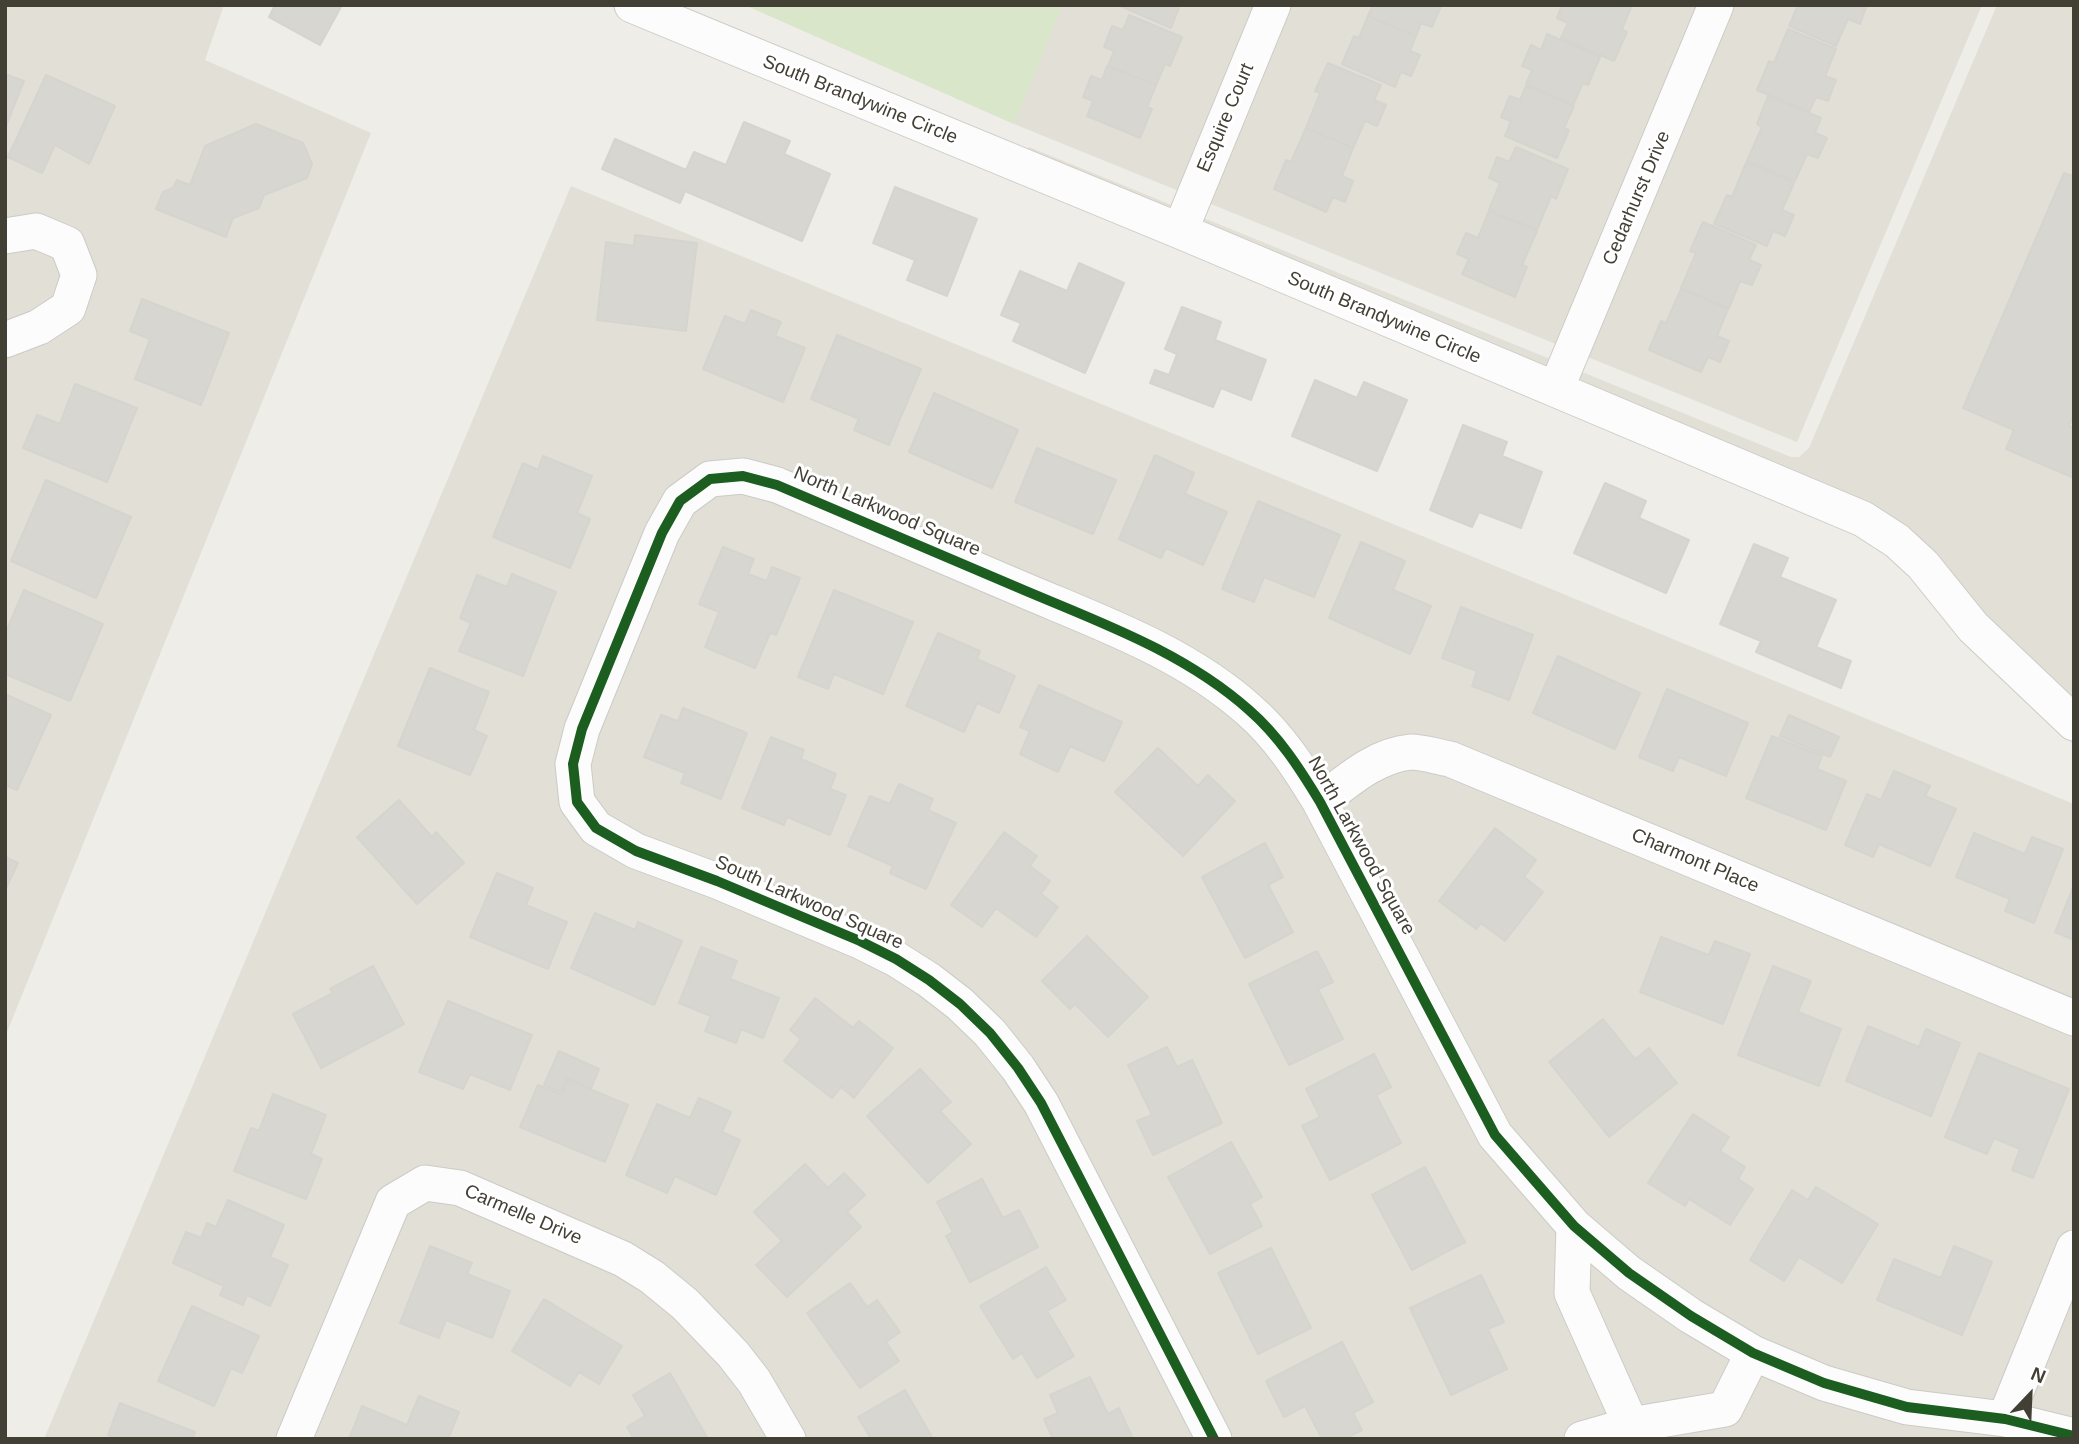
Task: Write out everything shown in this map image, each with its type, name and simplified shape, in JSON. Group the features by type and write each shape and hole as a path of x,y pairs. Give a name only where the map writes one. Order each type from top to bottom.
{"street":[{"name":"South Brandywine Circle","path":"632,5 1180,231 1863,519 1898,541 1923,565 1973,627 2074,723"},
{"name":"Esquire Court","path":"1180,231 1273,5"},
{"name":"Cedarhurst Drive","path":"1556,389 1716,5"},
{"path":"5,236 36,231 67,244 79,275 68,308 39,327 5,340"},
{"name":"North Larkwood Square","path":"621,635 662,533 680,501 710,479 743,476 777,485 1133,636 1194,669 1251,711 1276,737 1320,802 1496,1136 1574,1226 1629,1273 1691,1316 1753,1353 1824,1383 1907,1407 2005,1419 2074,1436"},
{"name":"South Larkwood Square","path":"621,635 582,729 573,764 577,802 596,828 636,851 717,881 860,941 896,959 949,996 982,1026 1018,1068 1041,1103 1214,1439"},
{"name":"Charmont Place","path":"1320,802 1350,778 1381,760 1413,752 1450,759 2074,1018"},
{"name":"Carmelle Drive","path":"294,1439 393,1202 425,1183 460,1188 587,1241 652,1277 685,1304 733,1354 754,1381 788,1439"},
{"path":"1574,1226 1572,1293 1631,1424"},
{"path":"2005,1419 2074,1248"},
{"path":"1582,1439 1631,1424 1725,1409 1753,1353"}],"shaded area":[{"path":"5,5 224,5 205,60 371,133 5,1037"},
{"path":"745,5 1982,5 1797,442 1014,124"},
{"path":"1997,5 2074,5 2074,746 1984,626 1880,530 1023,160 1029,147 1791,457 1799,457 1809,448"},
{"path":"571,186 2074,804 2074,1439 44,1439"}],"green space":[{"path":"745,5 1063,5 1014,124"}],"building":[{"path":"275,5 342,5 320,45 269,17"},
{"path":"1118,5 1180,5 1171,28"},
{"path":"1373,5 1441,6 1432,27 1421,23 1416,36 1368,16"},
{"path":"1562,5 1632,5 1622,29 1627,32 1614,61 1561,38 1568,23 1557,18"},
{"path":"1798,5 1867,5 1860,24 1848,19 1836,46 1789,26"},
{"path":"1129,15 1182,37 1170,66 1165,64 1156,85 1108,66 1114,51 1104,47 1112,26 1123,30"},
{"path":"1368,16 1416,36 1410,51 1420,55 1411,76 1401,72 1395,87 1342,64 1354,36 1359,38"},
{"path":"1788,29 1836,49 1825,76 1836,80 1828,101 1816,97 1809,112 1757,90 1769,61 1774,63"},
{"path":"1547,34 1600,57 1588,85 1583,83 1573,105 1526,84 1532,70 1522,66 1531,45 1541,50"},
{"path":"1328,63 1381,85 1374,100 1386,105 1377,126 1365,121 1353,148 1306,128 1320,93 1315,91"},
{"path":"1107,66 1156,85 1147,107 1152,109 1140,138 1087,116 1093,101 1083,97 1091,76 1102,80"},
{"path":"5,74 24,81 5,129"},
{"path":"46,75 115,106 89,164 55,145 42,173 8,157"},
{"path":"1526,86 1574,106 1564,128 1569,130 1557,158 1505,136 1511,121 1501,117 1510,96 1520,100"},
{"path":"1768,96 1821,118 1815,133 1827,138 1818,158 1807,154 1795,181 1747,161 1762,127 1757,124"},
{"path":"744,122 790,141 784,154 830,174 802,241 685,191 680,203 602,169 615,139 686,170 694,152 726,165"},
{"path":"256,124 303,143 312,164 307,178 264,195 259,208 233,218 226,237 156,209 163,192 173,188 177,180 190,185 205,146"},
{"path":"1306,128 1353,148 1342,176 1353,181 1345,202 1333,197 1326,212 1274,189 1286,160 1291,162"},
{"path":"1516,147 1568,169 1556,199 1551,196 1537,230 1489,210 1500,183 1489,178 1497,157 1509,162"},
{"path":"1746,163 1794,183 1782,210 1794,215 1785,236 1773,231 1767,246 1714,224 1727,195 1732,197"},
{"path":"2074,172 2074,414 2069,426 2074,428 2074,478 2006,449 2014,430 1963,408 2064,173 2072,176"},
{"path":"895,187 977,219 947,296 907,280 915,260 873,243"},
{"path":"1489,211 1537,231 1522,265 1527,267 1515,297 1462,274 1469,259 1457,254 1466,233 1478,238"},
{"path":"1703,222 1756,245 1749,260 1761,265 1752,285 1740,281 1729,308 1681,288 1696,253 1690,251"},
{"path":"635,235 697,243 686,331 597,320 606,242 634,246"},
{"path":"1079,263 1124,283 1085,373 1013,341 1021,323 1001,315 1020,271 1067,291"},
{"path":"1681,289 1728,309 1717,336 1729,341 1720,362 1708,357 1701,372 1649,350 1661,321 1666,323"},
{"path":"142,299 229,333 201,405 135,379 150,339 130,331"},
{"path":"1182,307 1221,322 1215,340 1266,360 1251,400 1221,388 1213,407 1150,383 1155,370 1169,375 1177,354 1165,349"},
{"path":"751,310 781,322 775,336 805,348 783,402 703,369 725,316 745,324"},
{"path":"837,335 921,369 889,445 854,430 859,419 811,399"},
{"path":"1315,380 1357,398 1364,382 1407,400 1377,471 1292,436"},
{"path":"75,384 137,408 107,482 23,448 37,415 60,424"},
{"path":"934,393 1018,430 992,488 909,452"},
{"path":"1463,425 1507,442 1502,456 1542,472 1521,528 1479,512 1472,527 1430,510"},
{"path":"1037,448 1116,480 1093,534 1015,502"},
{"path":"1155,455 1194,473 1185,494 1227,512 1203,565 1166,548 1161,558 1119,539"},
{"path":"543,456 592,476 577,513 590,519 570,568 493,537 523,463 538,470"},
{"path":"46,480 131,517 96,598 11,561"},
{"path":"1605,483 1646,501 1639,518 1689,540 1666,593 1574,553"},
{"path":"1258,501 1340,535 1314,597 1264,577 1254,602 1222,589"},
{"path":"1361,542 1405,561 1393,590 1431,606 1410,654 1329,618"},
{"path":"1754,544 1788,558 1780,577 1836,600 1816,647 1851,661 1841,688 1756,652 1761,641 1720,624"},
{"path":"723,547 754,559 748,574 767,581 772,567 800,578 776,635 770,633 755,668 705,647 719,612 699,604"},
{"path":"512,574 556,592 523,676 459,651 471,623 460,618 477,575 507,587"},
{"path":"24,590 103,624 70,701 5,674 5,634"},
{"path":"834,590 913,622 883,694 834,674 828,689 798,677"},
{"path":"1461,607 1533,635 1509,700 1472,686 1477,671 1442,658"},
{"path":"938,633 980,651 977,659 1015,676 999,713 977,703 964,732 906,706"},
{"path":"1558,656 1640,693 1615,749 1533,713"},
{"path":"430,668 489,692 474,730 487,736 470,775 398,746"},
{"path":"1039,685 1122,722 1104,761 1070,746 1058,772 1020,754 1030,731 1020,727"},
{"path":"1667,689 1748,723 1726,776 1679,757 1673,771 1639,757"},
{"path":"5,694 51,715 17,790 5,785"},
{"path":"683,708 747,733 721,799 681,783 685,773 644,757 661,715 678,721"},
{"path":"1789,715 1839,737 1830,757 1780,736"},
{"path":"1772,736 1822,756 1817,769 1846,781 1826,830 1746,798"},
{"path":"771,737 804,750 801,759 836,774 830,789 846,795 830,835 787,817 784,825 742,808"},
{"path":"1158,748 1198,786 1208,775 1235,801 1183,856 1115,792"},
{"path":"1894,771 1930,786 1925,796 1956,809 1930,866 1879,844 1873,857 1845,845 1867,794 1881,800"},
{"path":"899,784 933,799 928,810 956,823 926,889 890,873 893,866 848,846 870,796 890,804"},
{"path":"399,800 432,837 436,832 464,863 417,904 357,837"},
{"path":"1495,828 1536,860 1524,877 1543,892 1505,941 1481,923 1476,929 1439,901"},
{"path":"1004,832 1037,856 1030,866 1050,881 1041,894 1058,907 1036,937 996,908 982,927 951,905"},
{"path":"1974,833 2025,854 2032,837 2063,849 2034,923 2005,911 2010,899 1956,877"},
{"path":"1265,843 1283,877 1268,885 1293,932 1245,958 1202,877"},
{"path":"5,857 18,863 5,890"},
{"path":"497,873 533,888 526,905 567,922 548,969 470,937"},
{"path":"2074,885 2074,940 2055,932"},
{"path":"595,913 635,930 638,922 682,941 654,1005 571,968"},
{"path":"1087,936 1148,997 1108,1037 1075,1004 1070,1009 1042,981"},
{"path":"1661,937 1709,955 1715,941 1750,954 1723,1024 1640,992"},
{"path":"701,947 737,961 730,979 779,998 763,1038 741,1029 736,1043 705,1031 711,1016 679,1003"},
{"path":"1317,951 1333,982 1318,989 1343,1039 1289,1065 1249,984"},
{"path":"373,966 404,1024 321,1068 293,1014 333,993 330,989"},
{"path":"1773,966 1811,981 1798,1012 1841,1029 1819,1086 1738,1055"},
{"path":"815,998 853,1028 859,1021 893,1048 854,1098 841,1087 832,1098 784,1061 801,1039 790,1030"},
{"path":"448,1001 532,1035 510,1090 470,1074 463,1089 419,1072"},
{"path":"1603,1019 1635,1059 1649,1048 1677,1083 1609,1137 1549,1062"},
{"path":"1868,1026 1919,1047 1926,1029 1960,1043 1931,1116 1846,1081"},
{"path":"1167,1047 1177,1067 1192,1060 1222,1123 1153,1155 1137,1121 1152,1115 1128,1065"},
{"path":"559,1051 599,1069 591,1089 567,1078 561,1092 544,1085"},
{"path":"1979,1053 2069,1089 2033,1178 2012,1170 2020,1149 1994,1138 1987,1154 1945,1137"},
{"path":"1374,1054 1391,1087 1376,1095 1401,1143 1330,1180 1302,1126 1320,1117 1306,1089"},
{"path":"920,1069 951,1102 940,1111 971,1144 928,1183 867,1116"},
{"path":"568,1080 628,1105 605,1162 520,1127 538,1085 562,1095"},
{"path":"273,1094 326,1115 311,1154 322,1159 306,1199 234,1171 251,1128 259,1131"},
{"path":"699,1098 731,1112 722,1132 740,1140 716,1195 675,1176 667,1193 626,1175 657,1104 690,1118"},
{"path":"1693,1114 1729,1137 1720,1151 1745,1167 1738,1179 1753,1189 1730,1225 1689,1199 1685,1206 1648,1183"},
{"path":"1231,1142 1262,1197 1250,1204 1262,1226 1210,1254 1168,1177"},
{"path":"805,1164 828,1188 844,1173 865,1195 847,1212 861,1227 787,1297 756,1265 782,1241 754,1212"},
{"path":"1425,1167 1465,1242 1412,1270 1372,1195"},
{"path":"982,1179 1003,1218 1019,1210 1038,1247 970,1282 946,1236 953,1232 937,1202"},
{"path":"1816,1187 1878,1224 1842,1283 1799,1257 1784,1281 1750,1260 1792,1190 1808,1200"},
{"path":"228,1200 284,1225 270,1257 288,1265 270,1306 247,1295 243,1305 220,1295 224,1286 173,1263 186,1232 201,1238 207,1223 216,1227"},
{"path":"430,1246 472,1263 467,1274 510,1291 492,1338 446,1320 439,1338 400,1323"},
{"path":"1954,1246 1992,1262 1962,1335 1877,1300 1894,1259 1941,1278"},
{"path":"1271,1248 1311,1328 1258,1354 1218,1273"},
{"path":"1046,1267 1066,1300 1047,1311 1074,1356 1037,1378 1022,1353 1013,1359 980,1306"},
{"path":"1481,1275 1504,1322 1488,1329 1507,1369 1451,1395 1410,1308"},
{"path":"850,1283 867,1307 877,1300 900,1332 886,1342 899,1361 860,1388 807,1313"},
{"path":"544,1299 622,1346 599,1384 579,1372 570,1386 512,1351"},
{"path":"192,1306 259,1336 242,1373 231,1368 214,1406 158,1381"},
{"path":"1342,1342 1373,1402 1353,1413 1362,1430 1344,1439 1322,1439 1305,1406 1284,1417 1266,1381"},
{"path":"670,1373 708,1439 634,1439 627,1427 645,1416 633,1395"},
{"path":"1090,1377 1108,1414 1119,1408 1133,1439 1053,1439 1044,1419 1058,1413 1050,1395"},
{"path":"905,1390 933,1439 871,1439 858,1417"},
{"path":"419,1396 459,1412 448,1439 349,1439 362,1406 407,1425"},
{"path":"120,1403 195,1432 192,1439 119,1439 108,1435"}],"cycle path":[{"path":"1214,1439 1041,1103 990,1033 960,1004 896,959 860,941 717,881 636,851 596,828 577,802 573,764 582,729 662,533 680,501 710,479 743,476 777,485 1114,628 1171,656 1224,690 1270,731 1305,777 1495,1135 1574,1226 1629,1273 1691,1316 1753,1353 1824,1383 1907,1407 2005,1419 2074,1436"}]}
